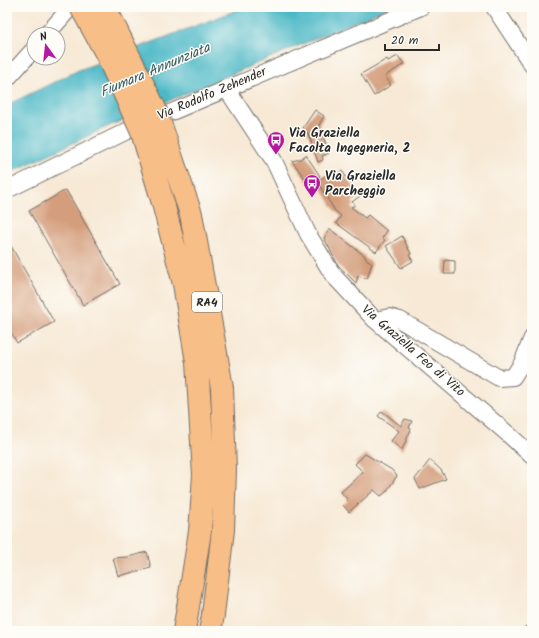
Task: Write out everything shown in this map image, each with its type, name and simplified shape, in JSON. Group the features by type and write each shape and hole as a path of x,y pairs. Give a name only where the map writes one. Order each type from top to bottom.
{"highway":[{"name":"RA4","path":"81,7 106,53 142,132 163,203 184,284 197,362 204,475 200,531 184,631"},
{"name":"RA4","path":"105,7 156,111 177,169 191,214 212,328 222,388 225,469 223,530 211,623"}],"street":[{"path":"54,26 71,7"},
{"name":"Via Rodolfo Zehender","path":"7,190 130,130 226,88 421,7"},
{"path":"494,7 532,65"},
{"path":"10,70 26,56"},
{"name":"Via Graziella Feo di Vito","path":"226,88 274,161 308,234 334,275 375,320 532,456"},
{"path":"375,320 389,317 400,320 500,378 513,377 522,363 532,338"}],"water":[{"name":"Fiumara Annunziata","path":"245,7 390,7 107,127 7,174 7,105 79,70"}],"building":[{"path":"398,56 404,64 385,76 391,85 374,96 361,74 387,59 388,61"},
{"path":"315,110 324,116 319,125 329,153 322,156 323,160 318,162 308,133 303,128"},
{"path":"306,155 320,176 309,184 292,161 300,159"},
{"path":"342,171 360,196 352,202 355,205 351,207 365,218 368,215 387,231 382,238 385,240 376,252 336,223 341,216 335,211 317,181 330,173 333,177"},
{"path":"66,190 120,284 83,305 29,211"},
{"path":"330,229 372,263 367,279 358,276 356,283 338,265 324,238"},
{"path":"402,236 411,254 409,255 413,261 401,268 386,246"},
{"path":"7,239 54,322 17,343 7,325"},
{"path":"445,260 455,261 455,274 444,274"},
{"path":"382,411 401,426 405,419 412,421 409,428 411,429 402,450 391,441 399,431 378,416"},
{"path":"365,454 392,470 397,476 386,492 381,496 374,490 349,512 343,505 348,500 341,492 363,472 355,464"},
{"path":"430,460 441,470 446,479 420,489 415,479"},
{"path":"147,552 151,568 118,576 113,558 128,557"},
{"path":"532,621 532,631 520,631"}],"place":[{"name":"Via Graziella Facolta Ingegneria, 2","path":"276,155"},
{"name":"Via Graziella Parcheggio","path":"312,198"}]}
